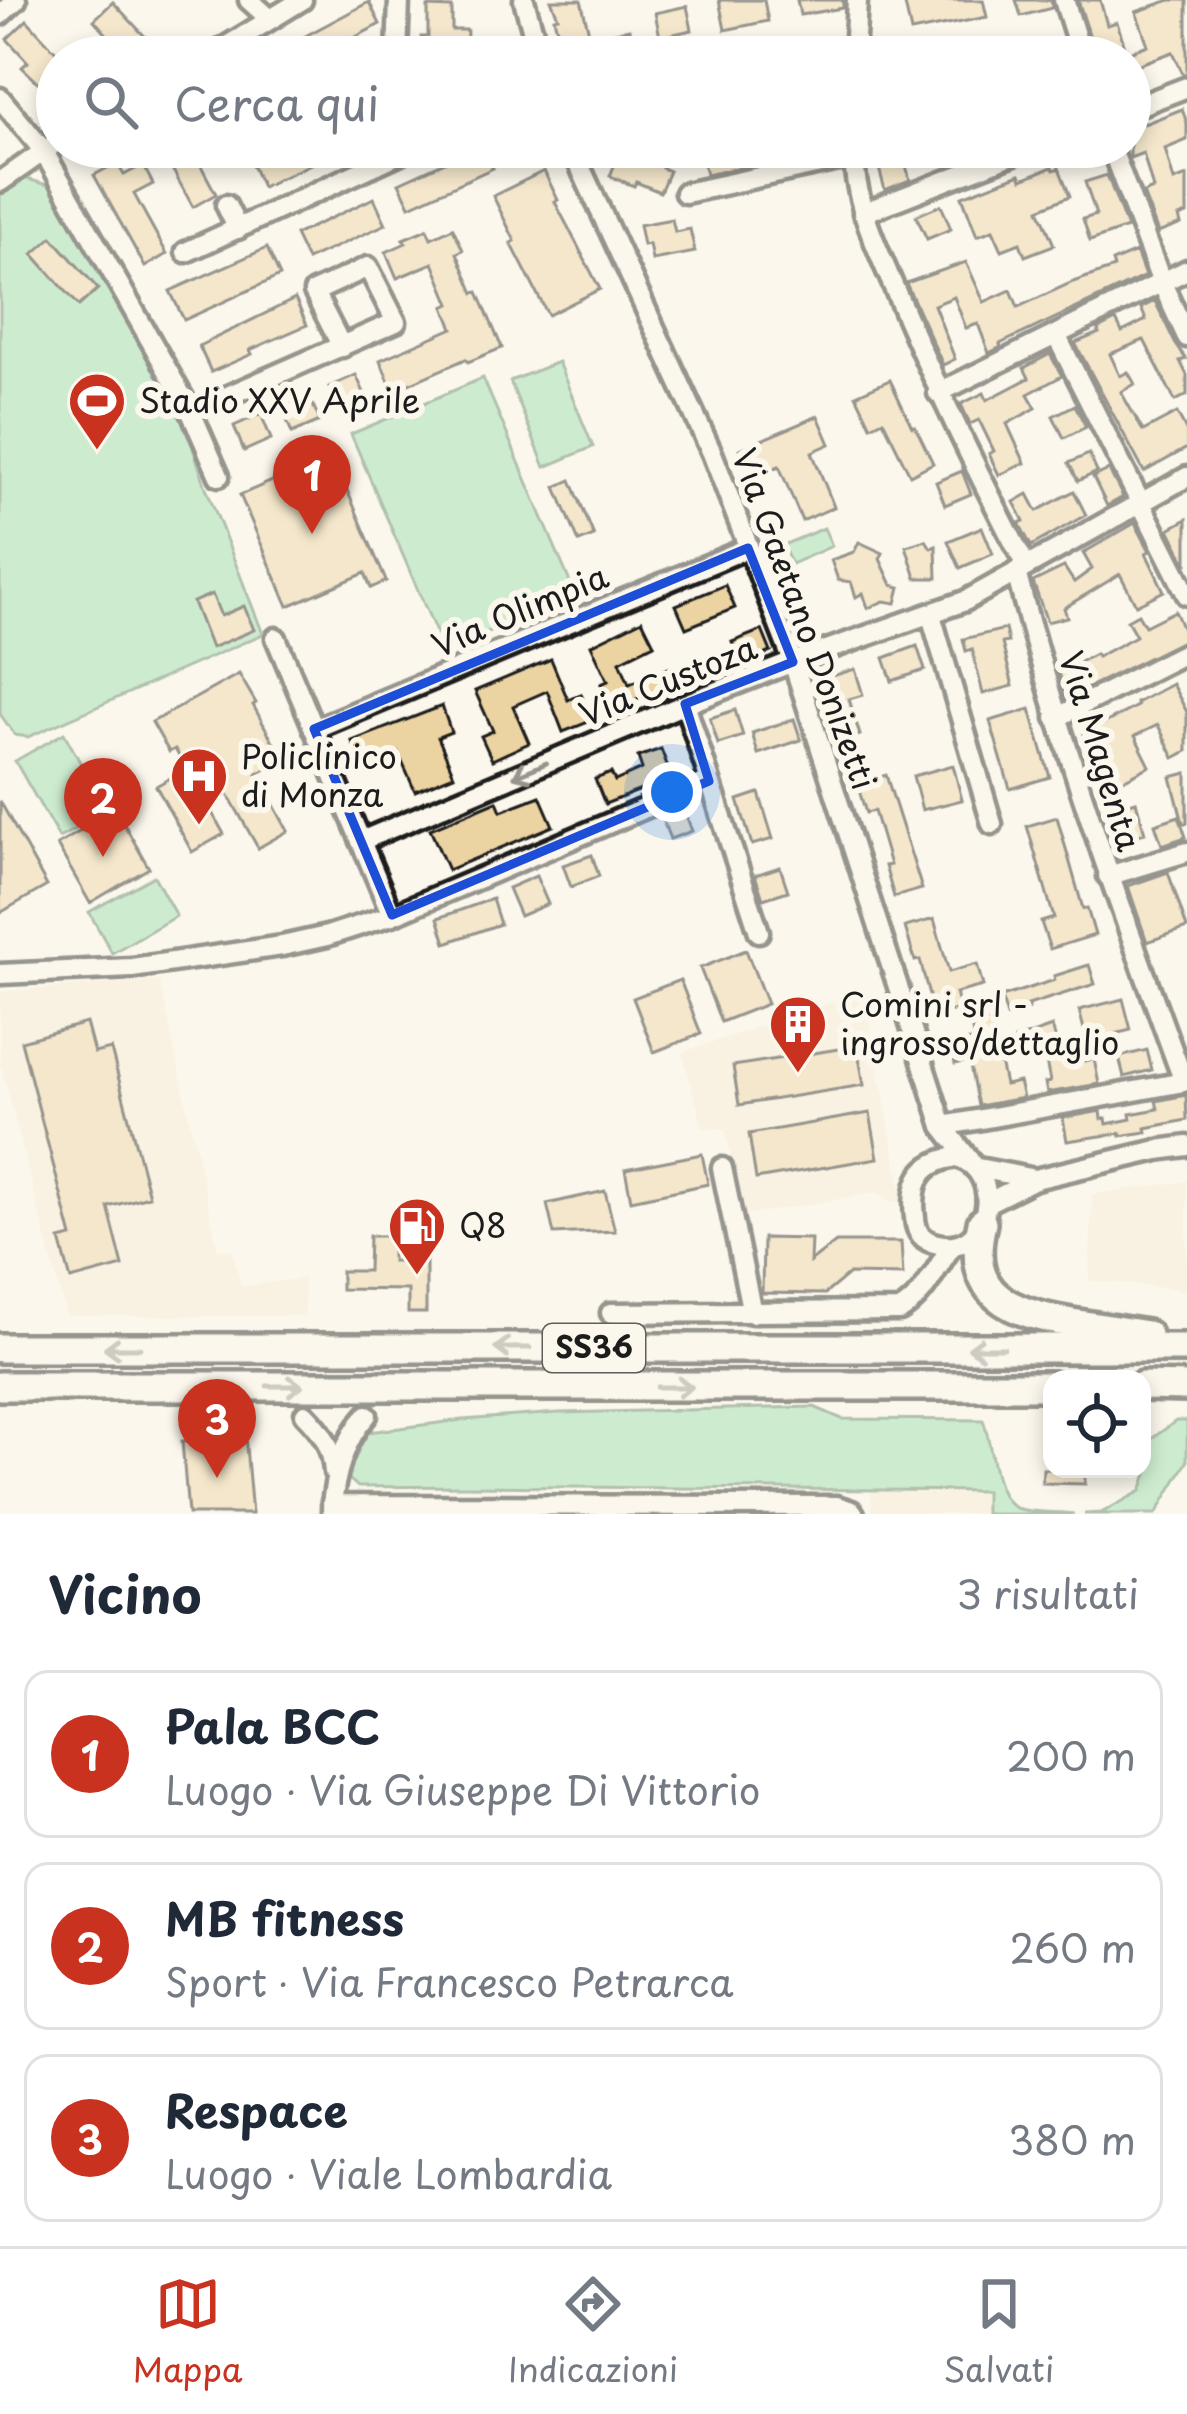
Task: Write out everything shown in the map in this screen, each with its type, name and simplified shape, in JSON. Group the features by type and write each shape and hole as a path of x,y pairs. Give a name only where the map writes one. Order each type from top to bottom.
{"highway":[{"path":"984,1213 977,1243 980,1270 996,1299 1038,1318 1187,1345"},
{"name":"SS36","path":"0,1348 1187,1345"},
{"name":"SS36","path":"0,1386 1043,1386"},
{"path":"1151,1386 1187,1387"}],"street":[{"path":"0,15 16,0"},
{"path":"249,0 270,19"},
{"path":"243,36 302,0"},
{"path":"398,36 399,0"},
{"path":"524,0 534,36"},
{"path":"855,36 857,0"},
{"path":"1064,0 1075,36"},
{"path":"1151,101 1187,87"},
{"path":"0,98 36,133"},
{"path":"0,182 36,156"},
{"path":"62,168 191,412 219,476"},
{"path":"188,225 193,249 369,168"},
{"name":"Via Gaetano Donizetti","path":"581,168 712,453 793,662 943,1126 974,1164"},
{"path":"685,193 788,168"},
{"name":"Via Magenta","path":"856,168 863,213 938,393 1021,569 1056,718 1184,1082 943,1126"},
{"path":"863,213 978,168"},
{"path":"1119,168 1187,337"},
{"path":"226,205 238,229"},
{"path":"191,412 342,347 396,322 368,267 314,292 342,347"},
{"path":"938,393 1187,270"},
{"path":"1056,335 1187,595"},
{"name":"Via Custoza","path":"361,841 686,704 964,601 1187,477"},
{"name":"Via Olimpia","path":"314,729 748,548"},
{"path":"932,615 992,824"},
{"path":"275,638 392,915"},
{"path":"1056,718 1187,652"},
{"path":"686,704 759,932"},
{"path":"0,974 74,973 213,958 327,936 392,915 709,781"},
{"path":"1108,876 1187,852"},
{"path":"931,1274 915,1224 914,1195 943,1126"},
{"path":"920,1236 952,1246 965,1242 984,1213 1035,1179 1187,1146"},
{"path":"928,1166 957,1157 1035,1179"},
{"path":"974,1164 984,1179 984,1213"},
{"path":"722,1168 752,1313"},
{"path":"611,1313 900,1311 917,1300 952,1246"},
{"path":"305,1414 320,1428 332,1451 333,1500"},
{"path":"333,1500 345,1447 367,1415"},
{"path":"333,1500 340,1505 579,1510 837,1506 854,1514"}],"highlighted area":[{"path":"748,548 793,662 685,704 709,781 392,915 314,729"}],"shaded area":[{"path":"160,981 218,1249 233,1250 241,1286 304,1278 305,1316 66,1316 0,1063 0,991"},
{"path":"864,991 904,1202 888,1202 877,1193 743,1216 725,1129 703,1129 682,1052"},
{"path":"1187,1181 1187,1290 1089,1281 1092,1194"},
{"path":"871,1491 986,1492 985,1514 871,1514"}],"green space":[{"name":"Stadio XXV Aprile","path":"20,177 55,187 184,420 263,634 28,737 15,735 0,714 0,193"},
{"path":"558,362 593,447 545,467 510,381"},
{"path":"483,378 575,594 444,651 351,434"},
{"path":"824,528 832,546 791,564 783,545"},
{"path":"64,733 107,811 59,838 15,761"},
{"path":"154,876 176,916 112,953 89,912"},
{"path":"814,1407 842,1419 983,1420 998,1482 1008,1502 1022,1510 1074,1514 985,1514 985,1491 358,1487 349,1479 361,1433 559,1413"},
{"path":"1176,1421 1187,1421 1187,1462 1156,1514 1084,1514 1101,1513 1141,1491 1146,1478 1151,1478 1151,1439"}],"building":[{"path":"551,0 581,0 590,36 559,36 554,18 558,17"},
{"path":"719,0 764,0 768,21 725,30"},
{"path":"797,0 843,0 843,8 800,15"},
{"path":"904,0 983,0 987,17 911,32"},
{"path":"1016,0 1051,0 1052,8 1021,16"},
{"path":"1078,0 1100,0 1107,25 1117,22 1121,36 1090,36"},
{"path":"1170,0 1187,0 1187,74 1173,52 1151,60 1151,36 1145,36 1136,12"},
{"path":"113,2 144,36 108,36 94,20"},
{"path":"369,2 380,24 357,36 305,36"},
{"path":"687,6 692,30 660,36 655,13"},
{"path":"428,7 452,8 452,30 467,30 467,36 428,36"},
{"path":"27,20 42,36 36,36 36,81 22,67 28,62 7,39"},
{"path":"629,29 630,36 595,36"},
{"path":"1182,109 1187,123 1187,140 1165,149 1174,181 1187,176 1187,214 1179,217 1181,224 1158,233 1143,193 1153,189 1147,168 1151,168 1151,121"},
{"path":"107,168 120,168 124,175 145,168 153,184 134,194 167,254 145,267 94,175"},
{"path":"172,168 202,168 216,194 193,207"},
{"path":"253,168 302,168 262,187"},
{"path":"432,168 493,168 410,206 399,183"},
{"path":"613,168 669,171 660,192 610,176"},
{"path":"704,168 739,168 706,175"},
{"path":"879,168 907,168 910,180 885,190"},
{"path":"1059,168 1070,196 1039,209 1054,245 1025,256 1020,243 1002,250 993,230 977,236 962,196 1020,174 1022,179"},
{"path":"544,171 600,289 548,315 493,196"},
{"path":"1107,175 1127,228 1090,241 1083,219 1096,215 1085,182"},
{"path":"374,198 386,224 307,260 295,235"},
{"path":"941,205 951,229 927,239 916,216"},
{"path":"672,219 675,232 690,229 695,252 652,260 639,225"},
{"path":"453,228 463,250 457,253 502,348 393,391 380,360 453,328 444,307 450,304 433,263 397,278 386,252 427,229 431,238"},
{"path":"52,237 98,289 79,306 33,254"},
{"path":"267,248 280,276 184,320 170,291"},
{"path":"1136,252 1145,276 989,353 978,324 966,328 954,297 934,305 955,359 943,365 906,283 966,262 984,302 1011,290 1018,307 1114,268 1112,262"},
{"path":"295,299 307,325 211,372 199,346"},
{"path":"1155,301 1186,359 1180,361 1187,375 1187,395 1175,401 1144,340 1110,354 1120,376 1128,372 1135,384 1121,392 1143,431 1177,413 1187,432 1187,448 1144,472 1075,343 1116,320 1122,332 1146,320 1141,308"},
{"path":"1050,354 1062,376 1028,394 1036,408 1007,424 1025,463 999,475 979,420 970,424 961,404 984,393 987,400 1029,378 1024,368"},
{"path":"356,375 367,399 340,411 329,387"},
{"path":"890,380 933,463 910,475 883,420 871,426 856,395"},
{"path":"309,396 320,421 292,433 282,408"},
{"path":"1075,405 1086,427 1064,438 1053,416"},
{"path":"261,414 271,439 244,451 234,426"},
{"path":"818,416 830,444 812,452 834,507 802,521 779,466 752,477 740,449"},
{"path":"1089,454 1097,472 1078,481 1069,463"},
{"path":"332,455 386,581 371,588 365,573 288,606 240,495"},
{"path":"1109,470 1123,497 1107,506 1093,477"},
{"path":"962,471 971,494 945,505 936,482"},
{"path":"571,480 594,536 579,542 556,487"},
{"path":"1074,491 1086,515 1031,546 1014,502 1028,494 1037,511"},
{"path":"1187,519 1187,565 1169,529"},
{"path":"1135,523 1164,591 1136,605 1120,574 1064,608 1067,617 1047,622 1033,582 1064,567 1074,582 1092,569 1083,553"},
{"path":"982,527 993,554 960,568 948,541"},
{"path":"926,540 931,548 936,546 937,578 916,578 906,546"},
{"path":"859,542 883,553 880,559 892,585 900,587 896,603 884,601 868,608 863,593 856,597 851,582 838,580 831,560 854,552"},
{"path":"725,585 735,608 686,628 676,605"},
{"path":"212,594 221,616 244,606 254,630 211,648 193,602"},
{"path":"1175,611 1187,639 1066,698 1057,668 1097,657 1136,636 1127,620 1138,614 1145,626"},
{"path":"642,620 654,644 620,661 629,684 669,668 678,691 654,700 651,693 611,710 601,684 608,681 591,645"},
{"path":"1005,629 1008,642 1002,643 1013,686 983,694 972,649 966,651 963,639"},
{"path":"762,630 771,652 741,664 732,642"},
{"path":"917,646 925,670 892,681 884,658"},
{"path":"551,659 568,700 581,694 591,721 563,732 547,691 513,706 529,743 492,760 481,736 493,731 475,691"},
{"path":"855,669 863,695 849,699 860,735 838,742 819,680"},
{"path":"239,674 283,760 257,774 288,831 258,848 220,780 200,791 224,834 192,852 156,786 186,769 175,749 169,752 152,722"},
{"path":"1172,684 1187,712 1187,751 1174,758 1158,725 1135,736 1150,766 1121,781 1116,771 1106,776 1084,734"},
{"path":"442,706 451,732 438,737 454,775 415,791 398,753 363,768 352,741"},
{"path":"1030,709 1050,777 1010,789 990,721"},
{"path":"735,710 743,736 718,744 710,718"},
{"path":"794,719 801,740 758,754 752,733"},
{"path":"661,749 672,778 605,804 595,779 611,773 615,781 642,769 638,757"},
{"path":"953,765 962,800 922,810 913,776"},
{"path":"1187,773 1187,823 1183,823 1171,777"},
{"path":"886,775 922,889 894,897 874,811 866,813 857,784"},
{"path":"759,793 773,839 752,845 738,800"},
{"path":"540,796 553,826 448,870 430,829 497,801 501,811"},
{"path":"0,801 47,886 0,913"},
{"path":"1136,801 1145,833 1114,842 1105,811"},
{"path":"683,807 692,831 670,839 661,816"},
{"path":"116,810 149,868 90,903 57,845"},
{"path":"1179,816 1186,837 1162,845 1155,824"},
{"path":"1057,817 1095,935 1050,949 1041,922 1054,918 1027,826"},
{"path":"592,855 599,876 571,887 563,865"},
{"path":"780,867 788,891 763,899 755,875"},
{"path":"1168,872 1187,928 1147,942 1128,886"},
{"path":"536,876 548,904 520,916 508,888"},
{"path":"492,899 500,924 446,943 438,918"},
{"path":"934,919 949,972 977,964 983,986 956,993 960,1009 934,1016 920,960 915,961 905,927"},
{"path":"746,950 767,1004 721,1022 700,968"},
{"path":"1089,965 1095,984 1007,1016 1001,997"},
{"path":"680,980 701,1034 654,1052 633,998"},
{"path":"1123,999 1131,1030 1087,1041 1079,1010"},
{"path":"991,1021 1005,1085 1019,1082 1023,1098 978,1106 969,1061 955,1064 951,1046 974,1040 971,1026"},
{"path":"86,1023 94,1053 111,1049 149,1196 108,1207 123,1266 71,1280 60,1240 72,1237 21,1041"},
{"path":"1052,1027 1064,1065 1094,1059 1099,1084 1047,1093 1045,1056 1024,1064 1015,1040"},
{"name":"Comini srl - ingrosso/dettaglio","path":"857,1046 864,1085 739,1105 733,1066"},
{"path":"1147,1050 1152,1070 1124,1077 1119,1057"},
{"path":"1186,1095 1187,1120 1146,1128 1147,1132 1067,1141 1063,1118 1101,1111 1107,1124 1158,1109 1156,1101"},
{"path":"870,1113 878,1158 756,1179 749,1134"},
{"path":"702,1154 708,1184 631,1200 625,1169"},
{"path":"605,1191 615,1231 554,1234 547,1204"},
{"path":"369,1236 392,1236 392,1261 426,1261 426,1313 408,1313 408,1290 341,1289 341,1271 368,1271"},
{"path":"763,1238 811,1239 810,1262 836,1242 901,1242 903,1275 849,1274 825,1294 762,1293"},
{"path":"245,1435 252,1514 188,1514 182,1441"},
{"path":"1043,1469 1043,1478 1085,1478 1085,1484 1042,1483"}],"place":[{"name":"Stadio XXV Aprile","path":"97,452"},
{"name":"Pala BCC","path":"312,534"},
{"name":"Policlinico di Monza","path":"199,827"},
{"name":"MB fitness","path":"103,857"},
{"name":"Comini srl - ingrosso/dettaglio","path":"798,1075"},
{"name":"Q8","path":"417,1277"},
{"name":"Respace","path":"217,1478"}]}
